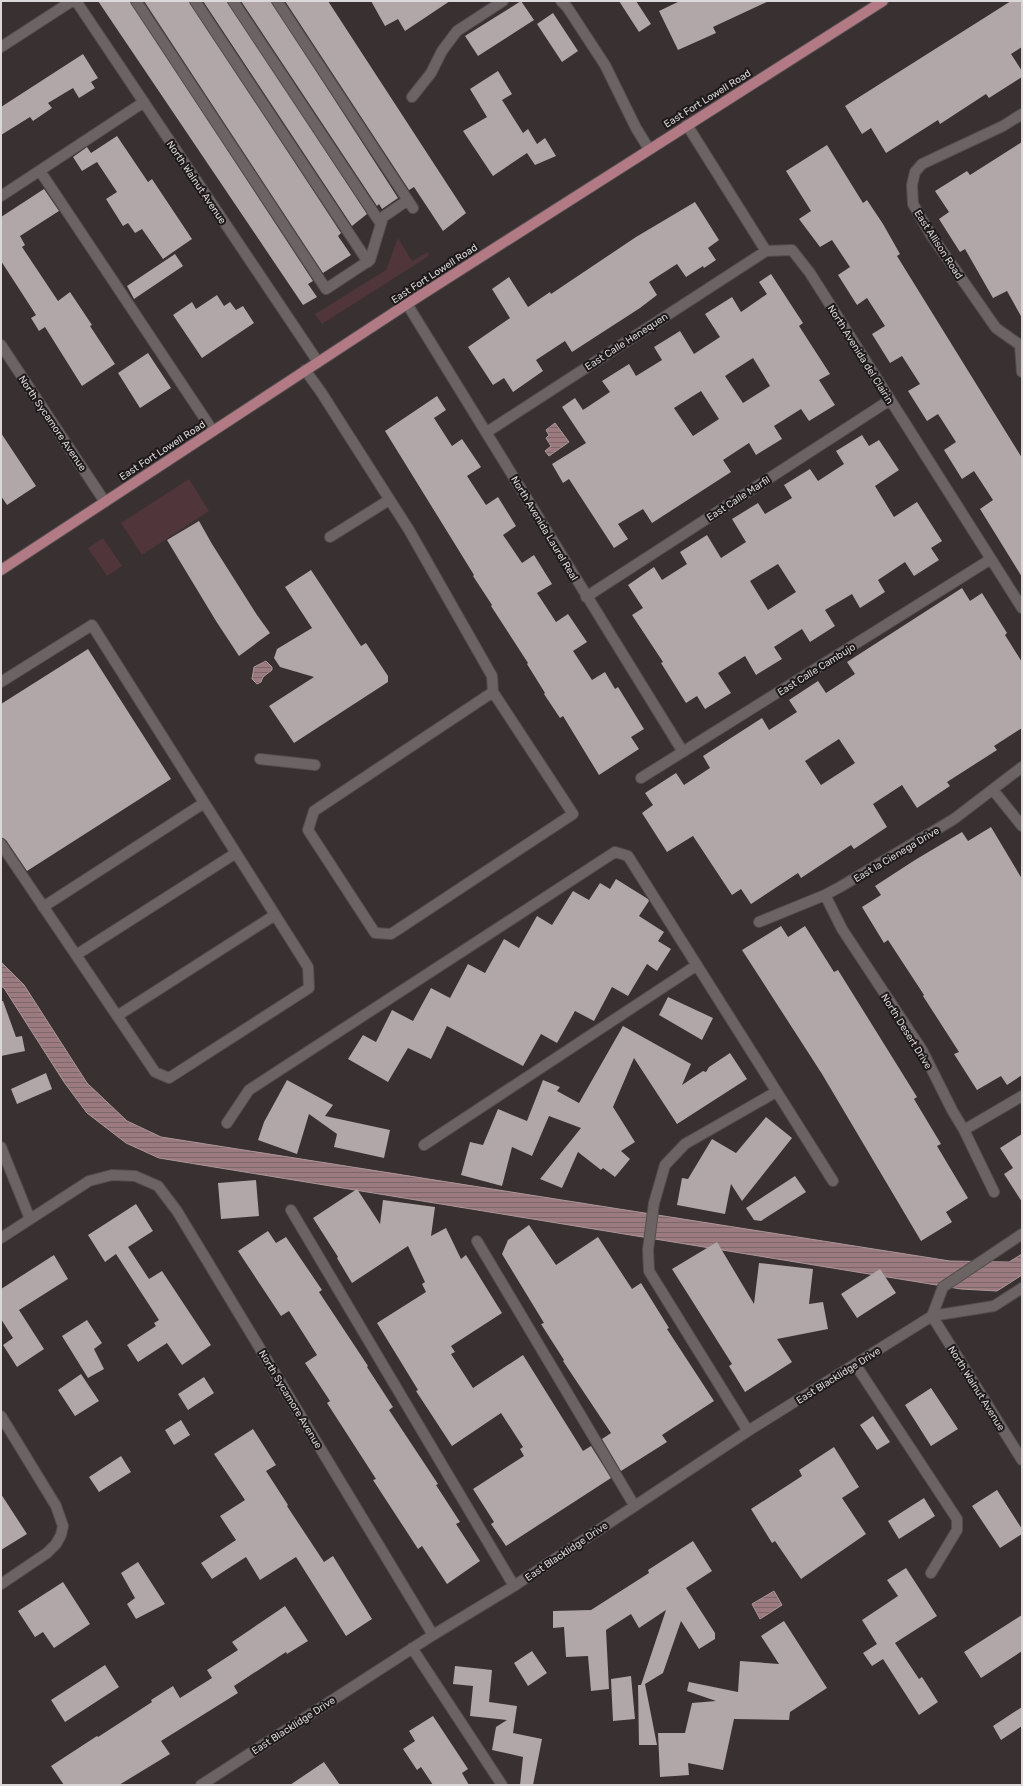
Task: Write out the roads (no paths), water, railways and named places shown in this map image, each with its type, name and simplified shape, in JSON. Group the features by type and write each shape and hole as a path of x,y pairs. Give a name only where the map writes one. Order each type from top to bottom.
{"main road":[{"name":"East Fort Lowell Road","path":"1,570 407,304 883,1"}],"street":[{"path":"1,47 72,1"},
{"name":"North Walnut Avenue","path":"76,1 318,362"},
{"path":"136,1 326,289 368,262 370,260 383,217 411,204 277,1"},
{"path":"195,1 368,262"},
{"path":"233,1 382,224"},
{"path":"412,97 431,73 442,51 457,31 504,1"},
{"path":"561,1 567,7 605,65 636,128 649,149"},
{"path":"1,196 144,102"},
{"name":"East Allison Road","path":"1021,345 996,328 931,235 913,204 912,185 915,172 922,164 1003,126 1022,114"},
{"path":"687,125 766,251"},
{"path":"40,171 213,431"},
{"name":"North Avenida del Clairin","path":"766,251 792,250 810,273 1022,608"},
{"name":"East Calle Henequen","path":"487,432 766,251"},
{"name":"North Avenida Laurel Real","path":"407,304 683,752"},
{"name":"North Sycamore Avenue","path":"1,345 105,502"},
{"path":"1021,345 1022,372"},
{"path":"305,370 321,392 409,530 492,676 493,692 573,814 391,934 375,933 308,830 314,811 493,692"},
{"name":"East Calle Marfil","path":"586,596 890,400"},
{"path":"330,537 389,500"},
{"name":"East Calle Cambujo","path":"642,778 991,559"},
{"path":"1,682 92,625 308,967 309,988 169,1078 155,1072 1,844"},
{"path":"260,759 315,765"},
{"name":"East la Cienega Drive","path":"759,922 825,895 954,819 1022,767"},
{"path":"993,790 1022,826"},
{"path":"43,907 204,803"},
{"path":"227,1122 249,1090 615,852 628,856 833,1181"},
{"path":"76,956 236,853"},
{"name":"North Desert Drive","path":"825,895 842,929 922,1050 952,1110 964,1130 994,1192"},
{"path":"117,1016 275,915"},
{"path":"424,1145 697,966"},
{"path":"748,1431 649,1271 648,1250 654,1203 665,1165 685,1144 776,1092"},
{"path":"964,1130 1022,1096"},
{"path":"1,1147 30,1219 1,1238"},
{"name":"North Sycamore Avenue","path":"30,1219 89,1180 112,1175 135,1176 158,1186 177,1211 434,1635"},
{"path":"291,1210 514,1586"},
{"path":"932,1316 943,1287 1022,1234"},
{"path":"477,1240 634,1505"},
{"name":"East Blacklidge Drive","path":"201,1785 412,1648 514,1586 634,1505 748,1431 932,1316 994,1306 1022,1288"},
{"name":"North Walnut Avenue","path":"932,1316 1022,1460"},
{"path":"855,1364 957,1519 957,1530 931,1573"},
{"path":"1,1416 58,1510 63,1526 61,1535 56,1544 37,1560 1,1584"},
{"path":"412,1648 502,1785"}]}
